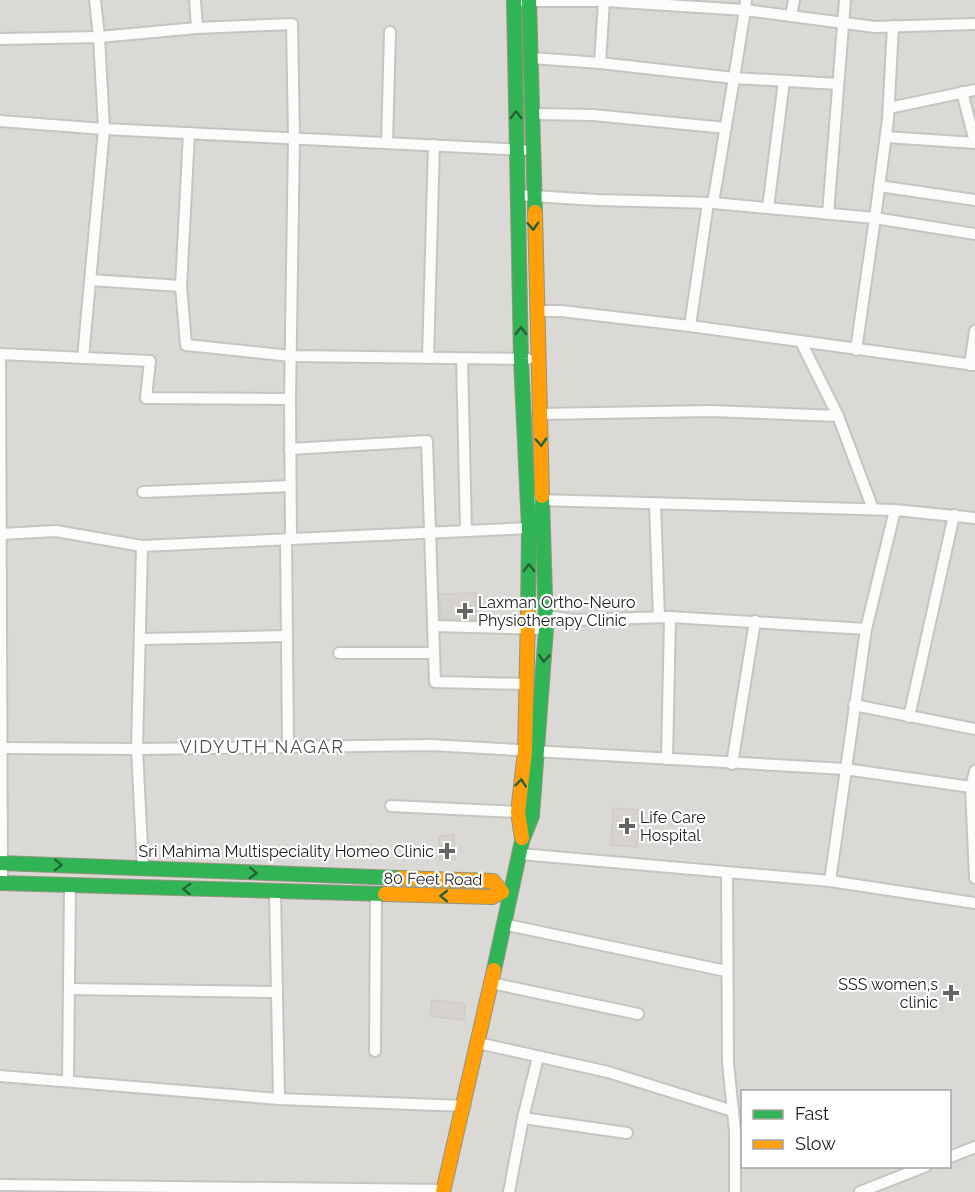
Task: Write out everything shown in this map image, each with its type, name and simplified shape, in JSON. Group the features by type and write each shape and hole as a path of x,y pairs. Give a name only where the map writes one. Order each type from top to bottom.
{"street":[{"path":"83,358 104,129 95,0"},
{"path":"195,0 197,28"},
{"path":"521,848 518,812 531,752 546,622 544,500 532,196 533,114 529,0"},
{"path":"791,16 794,0"},
{"path":"828,214 845,0"},
{"path":"0,1185 56,1188 443,1191 465,1106 503,924 507,892 532,816 527,684 530,629 529,528 521,359 514,1 745,5 791,16 843,23 893,26 975,24"},
{"path":"600,63 604,1"},
{"path":"690,326 710,203 726,128 745,5"},
{"path":"0,39 99,37 197,28 292,24 294,138 287,636 288,746"},
{"path":"856,350 886,137 893,26"},
{"path":"387,142 390,32"},
{"path":"532,58 734,78 838,84"},
{"path":"768,208 784,81"},
{"path":"889,108 975,90"},
{"path":"886,137 975,143 962,93"},
{"path":"533,114 593,115 726,128"},
{"path":"0,121 104,129 532,151"},
{"path":"189,133 181,286 186,345 291,356 537,359"},
{"path":"428,358 434,145"},
{"path":"879,186 975,200"},
{"path":"518,195 710,203 875,218 975,234"},
{"path":"90,279 181,286"},
{"path":"536,311 561,311 690,326 972,365 975,331"},
{"path":"801,342 838,416 873,509"},
{"path":"1,884 3,748 0,354 150,361 146,398 290,399"},
{"path":"462,359 466,531"},
{"path":"539,414 712,411 838,416"},
{"path":"290,449 427,441 436,683 527,684"},
{"path":"143,492 290,486"},
{"path":"528,500 873,509 975,518"},
{"path":"655,504 664,617 667,759"},
{"path":"830,881 866,629 895,510"},
{"path":"909,717 954,515"},
{"path":"1,534 56,531 142,546 529,528"},
{"path":"142,546 137,749 143,869"},
{"path":"433,626 530,629 546,622 664,617 866,629"},
{"path":"732,764 755,621"},
{"path":"141,639 287,636"},
{"path":"339,653 434,653"},
{"path":"854,705 975,729"},
{"path":"3,748 137,749 431,745 845,769 970,787"},
{"path":"975,771 970,787 975,878"},
{"path":"391,806 518,812"},
{"path":"521,848 727,873 830,881 975,903"},
{"name":"80 Feet Road","path":"1,863 493,881 507,892"},
{"path":"727,873 728,1063 733,1111 735,1192"},
{"name":"80 Feet Road","path":"1,884 492,897 507,892"},
{"path":"68,1080 70,886"},
{"path":"275,891 279,1099"},
{"path":"375,1051 376,894"},
{"path":"503,924 726,971"},
{"path":"491,983 638,1014"},
{"path":"69,989 277,992"},
{"path":"478,1043 608,1072 733,1111"},
{"path":"509,1192 523,1118 538,1057"},
{"path":"0,1076 279,1099 465,1106"},
{"path":"523,1118 627,1133"},
{"path":"951,1157 975,1147"},
{"path":"860,1192 923,1168"}],"shaded area":[{"path":"0,0 975,0 975,1192 0,1192"}],"building":[{"path":"476,593 476,620 441,619 440,594"},
{"path":"613,808 640,810 637,847 611,845"},
{"path":"454,835 455,859 440,860 439,836"},
{"path":"432,1000 465,1004 464,1020 430,1016"}],"traffic: fast":[{"path":"514,0 521,359 529,528 528,614"},
{"path":"529,0 535,212"},
{"path":"494,970 522,841 532,816 546,629 542,496"},
{"path":"0,863 400,878"},
{"path":"0,883 385,894"}],"traffic: slow":[{"path":"535,212 542,496"},
{"path":"522,838 518,812 525,752 528,614"},
{"path":"385,894 492,897 502,892 493,881 400,878"},
{"path":"443,1192 494,970"}],"place":[{"name":"Laxman Ortho-Neuro Physiotherapy Clinic","path":"465,611"},
{"name":"Life Care Hospital","path":"627,826"},
{"name":"Sri Mahima Multispeciality Homeo Clinic","path":"447,851"},
{"name":"SSS women,s clinic","path":"951,993"}],"district":[{"name":"VIDYUTH NAGAR","path":"262,746"}]}
